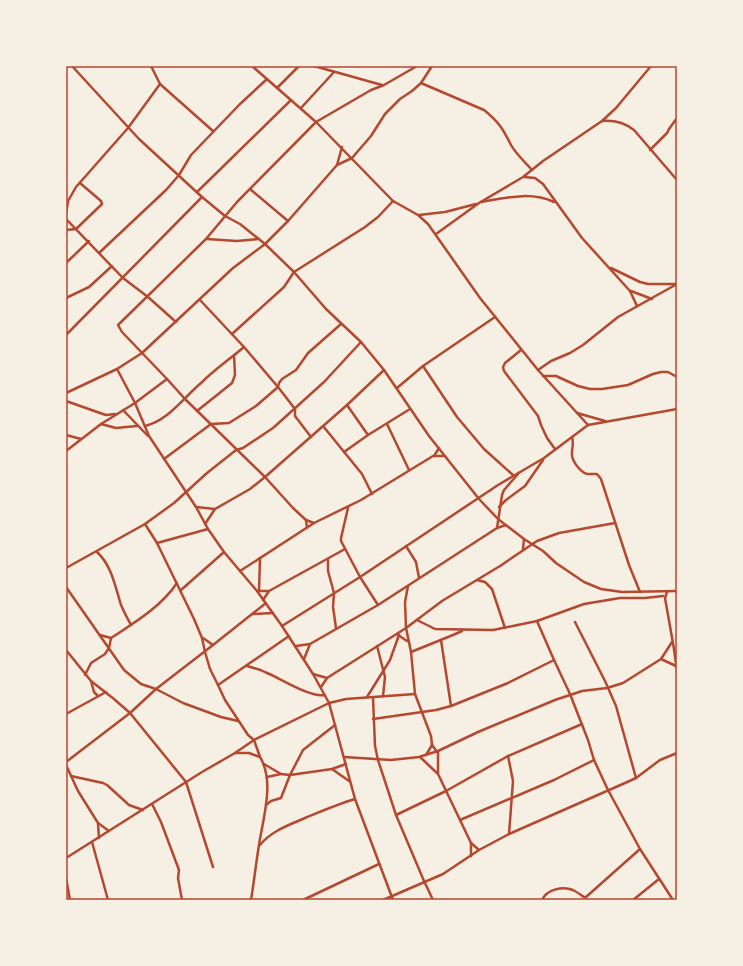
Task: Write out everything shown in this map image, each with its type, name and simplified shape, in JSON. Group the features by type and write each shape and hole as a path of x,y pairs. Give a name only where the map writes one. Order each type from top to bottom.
{"street":[{"path":"72,66 144,145 202,197 265,244 294,272 326,310 361,342 384,370 410,409 445,456 498,519 531,544 543,551 556,564 584,582 600,589 622,592 677,591"},
{"path":"151,66 160,84 213,132"},
{"path":"252,66 316,122 393,201 418,215 428,224 480,298 521,350 588,425"},
{"path":"277,88 300,66"},
{"path":"314,66 384,85"},
{"path":"314,523 306,520 293,508 265,477 185,399 122,332 118,325 206,239 250,188 316,122 370,90 384,85 417,66"},
{"path":"66,393 117,369 142,353 234,268 265,244 288,221 337,165 352,158 371,136 385,114 400,99 412,91 421,82 432,66"},
{"path":"436,234 479,203 523,177 602,121 616,108 652,66"},
{"path":"301,108 334,72"},
{"path":"99,252 166,190 179,175 191,155 267,79"},
{"path":"421,82 484,110 494,118 507,134 512,146 532,170"},
{"path":"66,214 68,201 80,182 128,128 160,84"},
{"path":"197,192 291,100"},
{"path":"650,150 667,133 668,128 677,118"},
{"path":"602,121 611,121 629,126 677,180"},
{"path":"337,165 342,147"},
{"path":"523,177 539,180 543,184 582,238 630,291 637,306"},
{"path":"66,230 76,229 102,204 101,201 80,182"},
{"path":"250,188 288,221"},
{"path":"418,215 444,212 506,198 532,196 541,197 556,203"},
{"path":"67,334 202,197"},
{"path":"232,334 284,287 294,272 365,227 378,217 393,201"},
{"path":"66,219 123,278 148,297 176,322"},
{"path":"206,239 237,241 259,239"},
{"path":"66,263 88,241"},
{"path":"66,298 94,284 112,266"},
{"path":"608,266 640,282 648,284 677,284"},
{"path":"538,370 551,361 570,353 583,345 618,317 677,284"},
{"path":"630,291 652,299"},
{"path":"200,300 244,347 278,387 295,408 295,416 312,437"},
{"path":"396,388 424,366 495,317"},
{"path":"164,459 211,424 229,423 256,406 278,387 279,382 282,379 296,370 308,353 341,324"},
{"path":"66,330 67,334"},
{"path":"66,568 145,524 174,503 236,450 244,448 273,428 324,382 361,342"},
{"path":"145,426 152,424 161,418 185,399 202,381 244,347"},
{"path":"521,350 506,363 503,367 504,371 538,416 547,438 555,449"},
{"path":"197,410 232,383 235,375 234,355"},
{"path":"424,366 457,417 484,449 513,476"},
{"path":"117,369 135,403 149,436 196,507 208,529 224,552 258,591 296,646 321,687 329,703 355,799 392,900"},
{"path":"205,524 215,509 250,489 265,477 312,437 384,370"},
{"path":"543,376 556,376 578,386 590,389 602,389 628,385 661,372 668,372 677,377"},
{"path":"66,451 101,424 135,403 167,379"},
{"path":"66,401 100,413 117,414"},
{"path":"347,405 368,435"},
{"path":"344,452 410,409"},
{"path":"123,410 137,426 149,436"},
{"path":"282,626 360,577 513,476 544,458 588,425 677,410"},
{"path":"576,413 607,422"},
{"path":"101,424 116,428 137,426"},
{"path":"387,424 409,470"},
{"path":"323,426 362,474 372,494"},
{"path":"66,435 82,439"},
{"path":"572,437 572,458 582,471 587,474 597,474 600,476 629,565 640,592"},
{"path":"240,571 314,523 372,494 433,456 439,448"},
{"path":"433,456 445,456"},
{"path":"499,507 525,486 544,458"},
{"path":"497,528 499,507 504,490 518,473"},
{"path":"196,507 215,509"},
{"path":"348,507 341,538 345,550 378,605"},
{"path":"306,520 307,528"},
{"path":"321,687 327,678 377,646 398,635 442,601 500,566 531,544 547,536 559,533 615,523"},
{"path":"145,524 157,543 181,590 202,638 204,652 210,669 238,721 248,735 254,740 264,764 266,777 265,806 251,900"},
{"path":"296,646 310,644 378,605 497,528 507,525"},
{"path":"157,543 208,529"},
{"path":"523,550 524,539"},
{"path":"406,546 416,562 419,578"},
{"path":"258,591 269,591 345,550"},
{"path":"96,552 105,560 130,625"},
{"path":"181,590 224,552"},
{"path":"258,591 260,557"},
{"path":"328,560 328,571 334,593 333,607 336,628"},
{"path":"476,580 485,582 492,589 506,628"},
{"path":"85,675 91,663 105,654 109,648 111,638 151,610 177,584"},
{"path":"408,586 405,602 406,628 411,652 415,694 428,724 432,745 437,751 438,774 471,843 479,850"},
{"path":"66,587 124,670 134,680 156,689 183,703 238,721"},
{"path":"263,600 269,591"},
{"path":"658,592 664,597 672,642 676,648 677,671"},
{"path":"664,597 667,592"},
{"path":"417,620 435,629 493,630 537,621 584,604 602,600 664,597"},
{"path":"66,762 130,713 156,689 266,603"},
{"path":"252,614 273,613"},
{"path":"537,621 570,694 594,760 608,790 640,849 674,900"},
{"path":"575,622 616,706 636,778"},
{"path":"411,652 462,630"},
{"path":"100,635 111,638"},
{"path":"398,635 408,641"},
{"path":"367,697 390,660 398,635"},
{"path":"218,685 289,636"},
{"path":"202,638 213,645"},
{"path":"441,640 450,706"},
{"path":"344,757 378,760 403,760 426,755 535,707 570,694 608,688 623,683 661,659 672,642"},
{"path":"304,659 310,644"},
{"path":"377,646 386,681 383,696"},
{"path":"66,650 91,681 130,713 186,782 213,867"},
{"path":"661,659 676,666"},
{"path":"373,719 436,710 450,706 508,683 554,660"},
{"path":"247,666 265,672 288,684 318,696 325,695"},
{"path":"313,674 327,678"},
{"path":"91,681 94,692 98,696"},
{"path":"600,689 604,681"},
{"path":"91,699 94,692"},
{"path":"66,714 106,692"},
{"path":"66,858 186,782 235,753 247,744 329,703 346,699 415,694"},
{"path":"373,697 375,746 378,760 396,816 433,900"},
{"path":"396,816 446,791 508,756 582,724"},
{"path":"265,806 271,801 281,798 303,750 335,725"},
{"path":"247,744 248,735"},
{"path":"426,755 432,745"},
{"path":"235,753 248,753 260,757"},
{"path":"383,900 449,871 479,850 509,834 636,778 650,766 677,753"},
{"path":"508,756 513,781 509,834"},
{"path":"419,757 438,774"},
{"path":"460,820 594,760"},
{"path":"264,764 282,774 290,776 332,769 346,764"},
{"path":"66,765 78,791 98,823 109,831"},
{"path":"332,769 350,782"},
{"path":"266,777 282,774"},
{"path":"71,776 103,783 129,805 143,810"},
{"path":"259,846 271,834 294,822 336,804 355,799"},
{"path":"152,804 161,822 179,870 178,878 182,900"},
{"path":"98,823 99,838"},
{"path":"92,842 108,900"},
{"path":"471,843 471,856"},
{"path":"542,900 545,895 558,889 571,890 586,897 640,849"},
{"path":"66,853 73,853"},
{"path":"303,900 379,864"},
{"path":"66,878 70,900"},
{"path":"633,900 659,879"}]}
